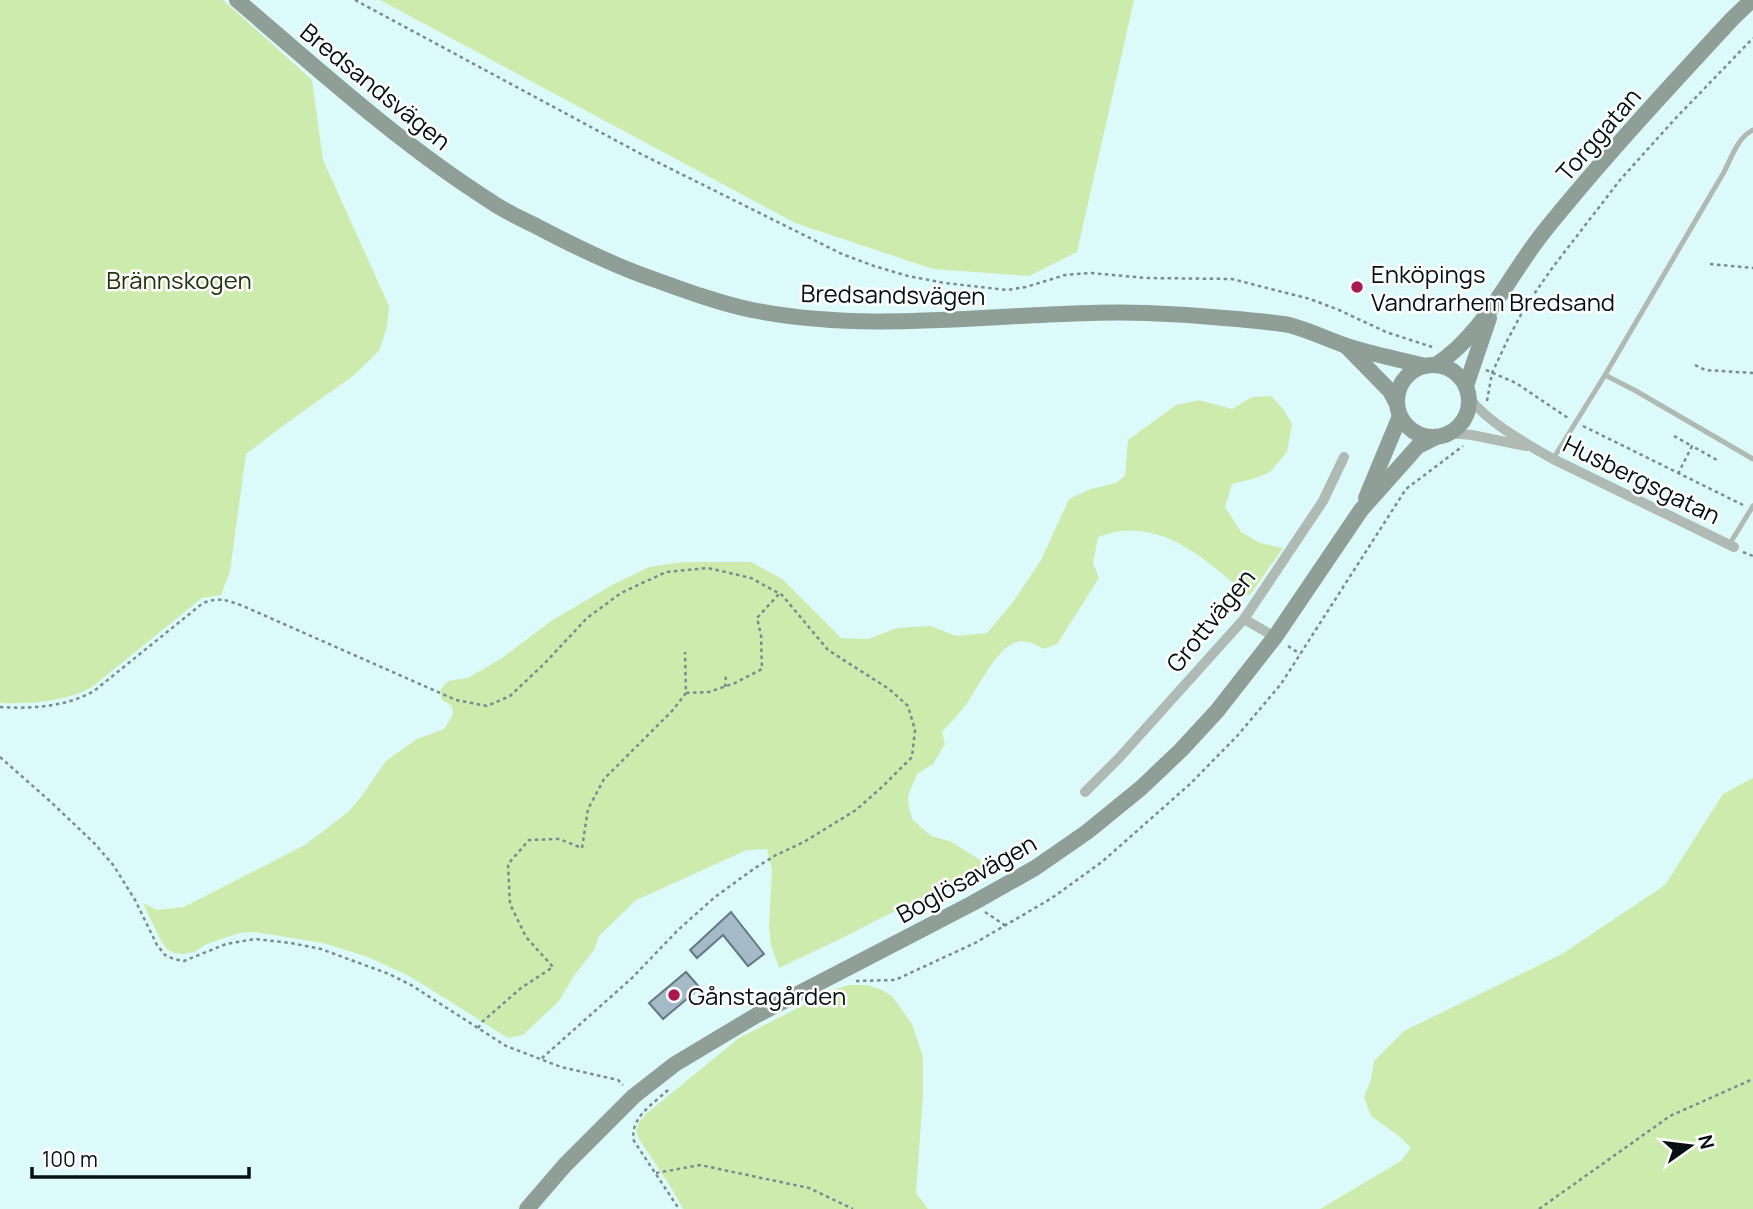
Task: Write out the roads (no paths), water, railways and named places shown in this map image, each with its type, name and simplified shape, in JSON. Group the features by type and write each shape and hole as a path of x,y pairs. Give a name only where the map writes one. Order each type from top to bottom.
{"street":[{"name":"Bredsandsvägen","path":"237,0 366,110 435,164 493,204 615,265 688,292 752,310 868,321 1061,314 1145,313 1208,316 1289,325 1345,345 1431,365"},
{"name":"Torggatan","path":"1398,410 1401,384 1406,376 1412,370 1431,365 1453,352 1492,309 1544,232 1613,149 1752,0"},
{"name":"Torggatan","path":"1443,435 1459,427 1466,417 1472,364 1492,309"},
{"path":"1345,345 1390,391 1405,425 1423,436 1443,435"},
{"path":"1431,365 1447,367 1453,371 1461,378 1467,392"},
{"name":"Husbergsgatan","path":"1467,392 1483,413 1532,447 1732,546"},
{"name":"Boglösavägen","path":"1361,510 1398,410"},
{"name":"Boglösavägen","path":"527,1209 565,1165 634,1096 675,1064 757,1015 1035,868 1087,832 1141,788 1217,711 1275,637 1361,510 1418,446 1443,435"},
{"name":"Husbergsgatan","path":"1443,435 1472,435 1532,447"},
{"name":"Grottvägen","path":"1085,792 1244,619 1323,501 1343,457"},
{"path":"1244,619 1275,637"}],"lane":[{"path":"1553,459 1605,375 1738,144 1753,130"},
{"path":"1605,375 1753,459"},
{"path":"1732,546 1752,507"}],"place":[{"name":"Enköpings Vandrarhem Bredsand","path":"1357,287"},
{"name":"Gånstagården","path":"674,995"}],"park label":[{"name":"Brännskogen","path":"179,279"}]}
